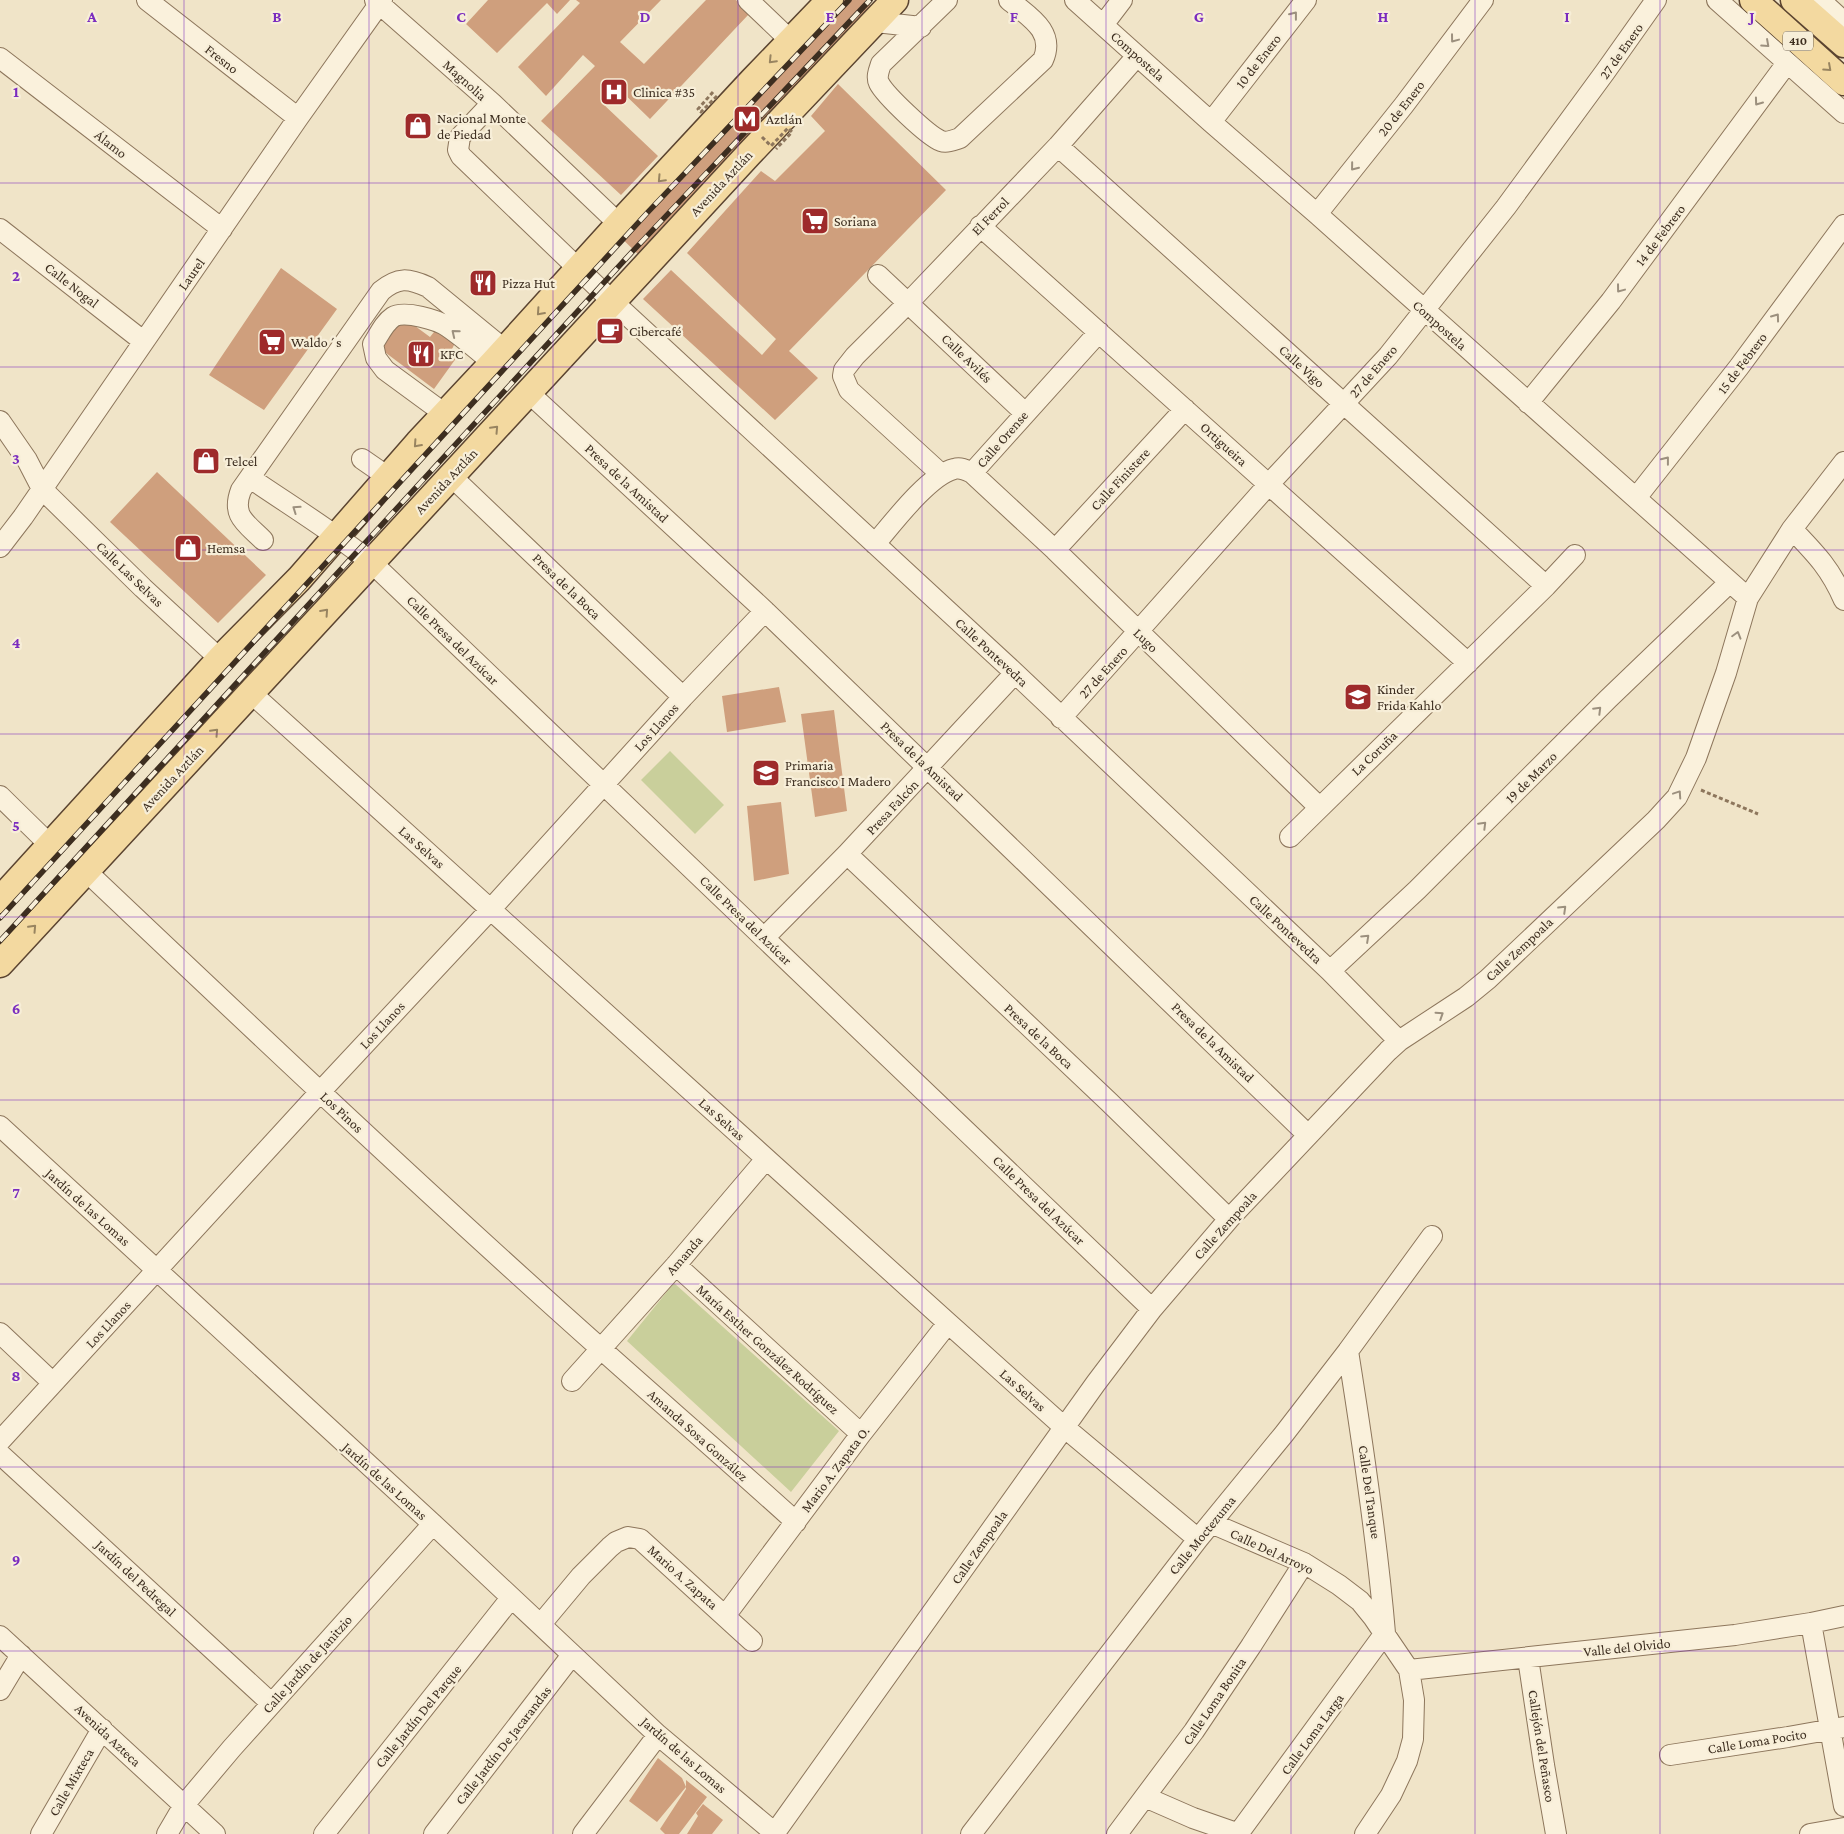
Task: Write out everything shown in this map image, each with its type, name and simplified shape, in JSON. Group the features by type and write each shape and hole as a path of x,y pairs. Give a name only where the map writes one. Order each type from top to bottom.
{"main road":[{"path":"0,900 220,659 299,579 388,477 619,224 830,0"},
{"name":"Avenida Aztlán","path":"0,964 612,301 895,0"},
{"name":"410","path":"1753,0 1844,82"},
{"name":"410","path":"1794,0 1844,44"}],"street":[{"name":"Fresno","path":"146,0 298,118"},
{"path":"947,0 881,64 877,78 879,84 896,102 924,129 941,141 951,141 960,138 1043,60 1048,50 1045,34 1032,19 1009,0"},
{"name":"Compostela","path":"1075,0 1210,122 1317,214 1748,598"},
{"path":"1103,25 1122,0"},
{"name":"10 de Enero","path":"1210,122 1306,0"},
{"name":"20 de Enero","path":"1317,214 1404,105 1483,0"},
{"name":"27 de Enero","path":"1061,718 1269,484 1388,356 1506,207 1606,72 1656,0"},
{"path":"1717,0 1844,113"},
{"path":"1820,0 1844,22"},
{"name":"Laurel","path":"0,547 42,489 143,340 222,230 379,1"},
{"name":"Magnolia","path":"379,1 619,224"},
{"path":"758,3 791,41"},
{"path":"876,22 921,27"},
{"name":"El Ferrol","path":"941,474 849,390 843,376 844,370 855,356 1058,146 1137,56"},
{"name":"Álamo","path":"0,58 222,230"},
{"name":"14 de Febrero","path":"1528,403 1611,301 1787,63"},
{"name":"Calle Pontevedra","path":"492,104 460,137 458,150 461,156 612,301 1015,673 1330,971 1399,1040"},
{"name":"Calle Vigo","path":"1058,146 1546,586"},
{"name":"15 de Febrero","path":"1636,498 1739,367 1844,225"},
{"name":"Ortigueira","path":"980,226 1468,663"},
{"name":"Calle Nogal","path":"0,229 143,340"},
{"name":"Calle Avilés","path":"878,275 909,302 1025,413"},
{"path":"263,540 238,514 237,507 242,490 369,306 381,290 390,283 402,280 415,281 428,287 499,357"},
{"path":"445,414 385,370 376,358 373,344 386,323 394,316 403,313 447,326 499,357"},
{"name":"Calle Orense","path":"941,474 960,468 972,473 1099,332"},
{"name":"Presa de la Amistad","path":"529,393 765,611 1308,1135"},
{"name":"Calle Finistere","path":"1054,550 1185,409"},
{"path":"0,421 27,460 42,489"},
{"path":"362,459 388,477"},
{"path":"1748,598 1792,529 1843,465"},
{"name":"Lugo","path":"972,473 1319,807"},
{"path":"875,544 920,493 941,474"},
{"name":"Presa de la Boca","path":"450,476 683,697"},
{"name":"Calle Presa del Azúcar","path":"250,478 314,522 337,535 371,562 1152,1309"},
{"name":"Calle Las Selvas","path":"42,489 143,588 220,659"},
{"path":"1792,529 1824,562 1844,600"},
{"name":"La Coruña","path":"1290,838 1319,807 1546,586 1575,555"},
{"name":"19 de Marzo","path":"1330,971 1417,890 1608,699 1730,582"},
{"name":"Calle Zempoala","path":"775,1834 1064,1427 1152,1309 1229,1219 1375,1063 1399,1040 1466,997 1488,979 1656,820 1677,797 1696,758 1726,673 1748,598"},
{"name":"Los Llanos","path":"0,1441 320,1092 490,910 683,697 765,611"},
{"name":"Presa Falcón","path":"764,938 929,768 1015,673"},
{"name":"Las Selvas","path":"251,692 1064,1427 1198,1539"},
{"path":"0,796 51,846"},
{"name":"Presa de la Boca","path":"847,854 1109,1102 1229,1219"},
{"name":"Los Pinos","path":"86,872 320,1092 600,1349"},
{"name":"Jardín de las Lomas","path":"0,1126 541,1624 658,1736 775,1834"},
{"name":"Amanda","path":"572,1381 676,1265 766,1159"},
{"name":"Calle Moctezuma","path":"971,1834 1198,1539 1284,1434 1348,1351 1432,1236"},
{"name":"María Esther González Rodríguez","path":"676,1265 861,1434"},
{"name":"Mario A. Zapata O.","path":"725,1616 861,1434 948,1323"},
{"path":"0,1334 53,1383"},
{"name":"Amanda Sosa González","path":"600,1349 702,1437 796,1522"},
{"name":"Calle Del Tanque","path":"1348,1351 1364,1449 1377,1548 1385,1633"},
{"name":"Jardín del Pedregal","path":"0,1454 271,1703"},
{"name":"Calle Del Arroyo","path":"1211,1523 1304,1563 1339,1585 1360,1601 1374,1617 1409,1670"},
{"name":"Calle Jardín de Janitzio","path":"167,1834 184,1805 271,1703 433,1524"},
{"name":"Mario A. Zapata","path":"541,1624 581,1576 616,1542 628,1537 640,1538 752,1641"},
{"name":"Calle Loma Bonita","path":"1116,1834 1194,1731 1304,1563"},
{"name":"Calle Jardín Del Parque","path":"324,1834 512,1598"},
{"name":"Valle del Olvido","path":"1409,1670 1735,1635 1811,1624 1844,1616"},
{"path":"1811,1624 1838,1727 1844,1806"},
{"name":"Calle Loma Larga","path":"1238,1834 1385,1633"},
{"name":"Avenida Azteca","path":"0,1636 214,1834"},
{"path":"0,1690 20,1655"},
{"name":"Calle Jardín De Jacarandas","path":"434,1834 572,1655"},
{"name":"Callejón del Peñasco","path":"1528,1658 1556,1834"},
{"path":"1365,1834 1391,1795 1407,1761 1413,1739 1414,1700 1409,1670"},
{"name":"Calle Loma Pocito","path":"1670,1755 1788,1737 1838,1727"},
{"name":"Calle Mixteca","path":"41,1834 102,1729"},
{"path":"584,1834 658,1736"},
{"path":"1145,1797 1193,1818 1238,1834"},
{"path":"1810,1834 1844,1828"}],"path":[{"path":"713,92 698,109 702,112 718,95"},
{"path":"762,137 771,146 788,128 792,132 776,149"},
{"path":"1684,784 1725,799 1758,814"}],"green space":[{"path":"670,751 724,805 695,834 641,780"},
{"path":"674,1283 839,1431 791,1492 627,1341"}],"building":[{"path":"488,0 570,0 557,14 547,3 497,53 466,24"},
{"path":"576,0 661,0 620,42 644,64 706,0 736,0 749,14 650,119 616,86 601,102 658,156 621,195 541,121 595,66 583,55 546,96 518,67 580,3"},
{"path":"824,0 865,0 878,12 645,261 611,228"},
{"name":"Soriana","path":"838,84 946,190 789,351 818,378 775,420 643,299 671,270 762,355 776,339 687,253 761,171 775,181 825,131 811,116"},
{"name":"Waldo´s","path":"281,268 337,309 264,410 209,375"},
{"name":"KFC","path":"400,315 430,337 438,327 456,341 451,351 457,357 434,389 378,347"},
{"name":"Hemsa","path":"157,472 266,575 218,623 110,522"},
{"path":"779,687 786,722 727,732 722,696"},
{"path":"834,710 847,811 815,817 801,714"},
{"path":"781,802 789,874 754,881 747,806"},
{"path":"658,1758 682,1778 686,1787 657,1822 629,1801"},
{"path":"686,1780 707,1797 679,1834 665,1834 660,1829 686,1789"},
{"path":"703,1804 723,1820 712,1834 687,1834 698,1816 696,1813"}],"railway":[{"path":"0,918 648,212 849,0"},
{"path":"0,941 632,252 870,0"}],"place":[{"name":"Clinica #35","path":"614,92"},
{"name":"Aztlán","path":"747,119"},
{"name":"Nacional Monte de Piedad","path":"418,126"},
{"name":"Soriana","path":"815,221"},
{"name":"Pizza Hut","path":"483,283"},
{"name":"Cibercafé","path":"610,331"},
{"name":"Waldo´s","path":"272,342"},
{"name":"KFC","path":"421,354"},
{"name":"Telcel","path":"206,461"},
{"name":"Hemsa","path":"188,548"},
{"name":"Kinder Frida Kahlo","path":"1358,697"},
{"name":"Primaria Francisco I Madero","path":"766,773"}]}
